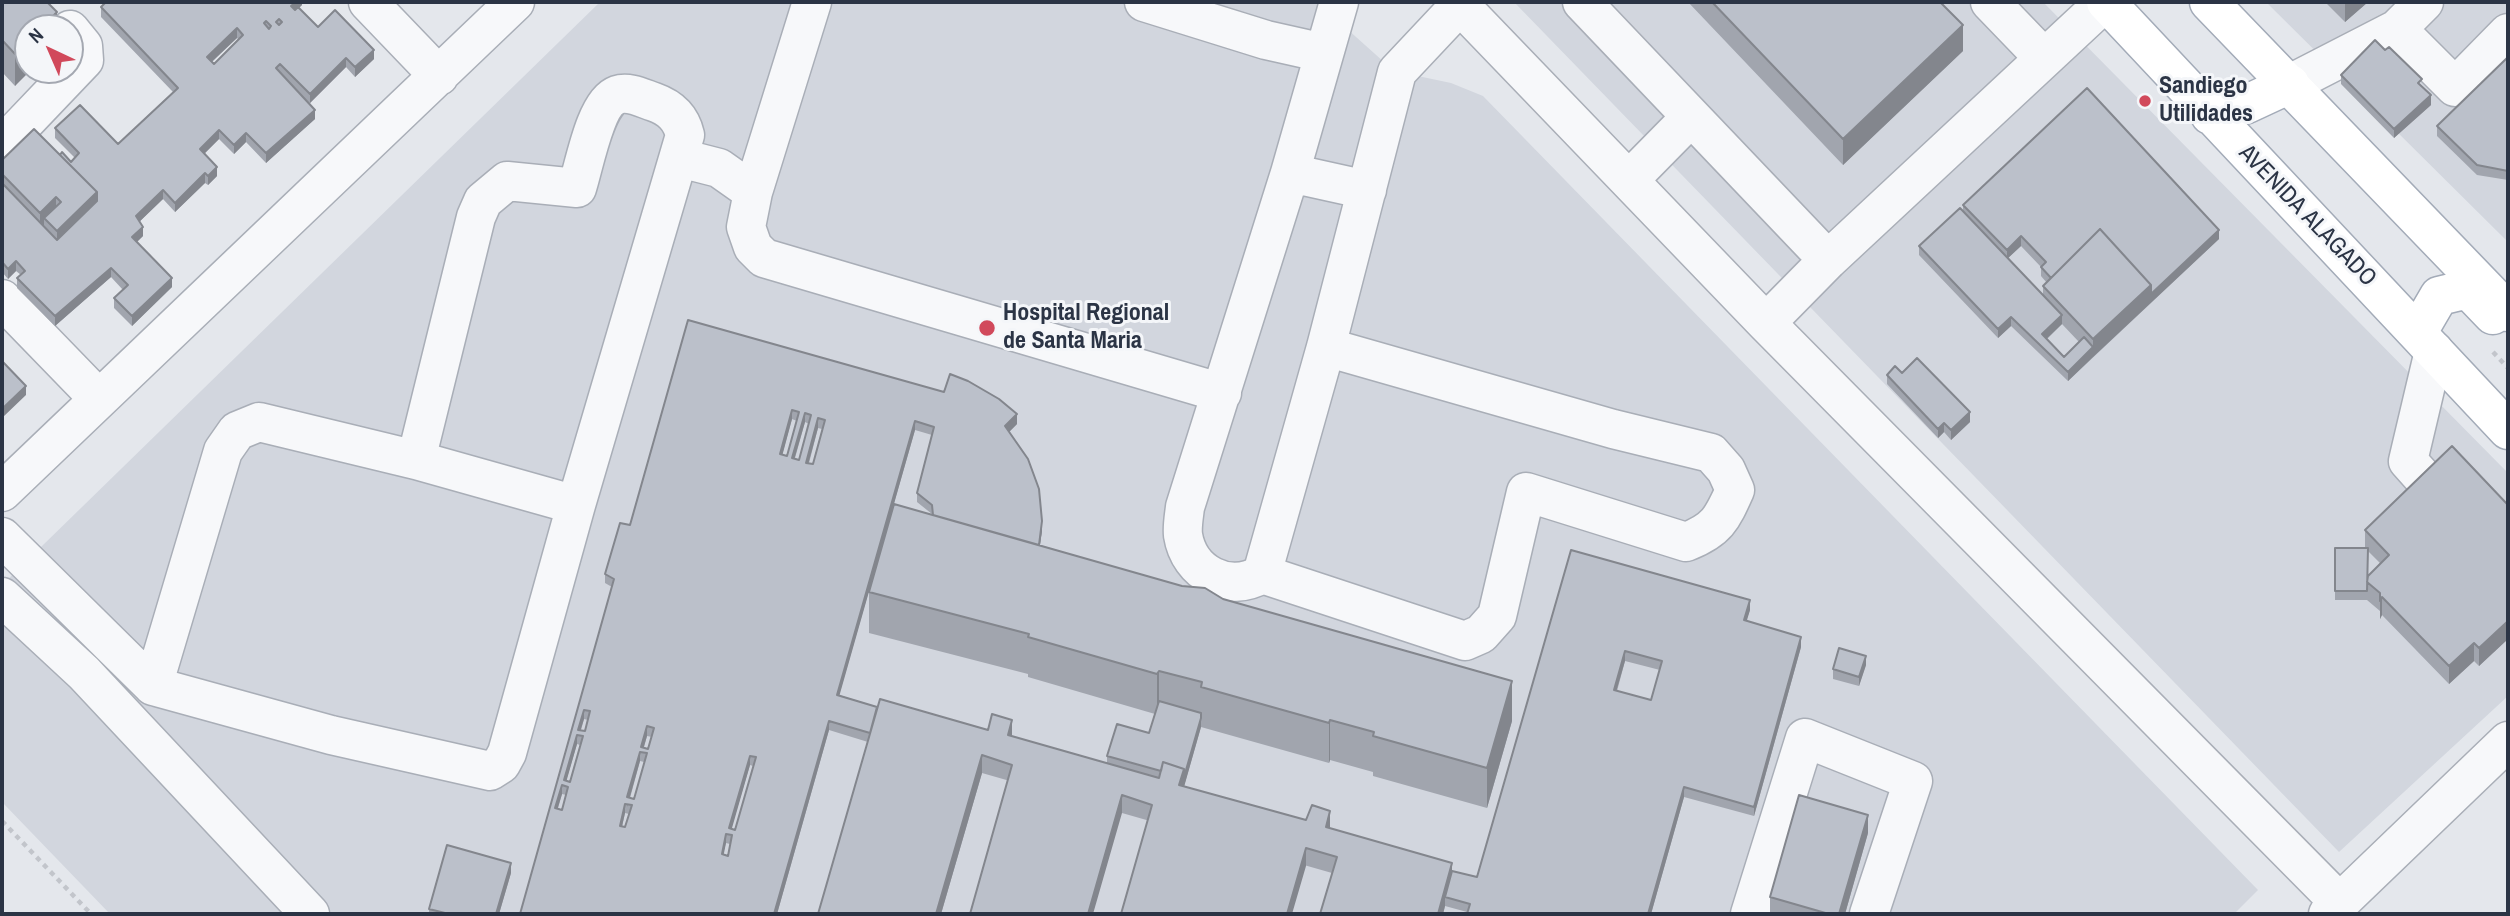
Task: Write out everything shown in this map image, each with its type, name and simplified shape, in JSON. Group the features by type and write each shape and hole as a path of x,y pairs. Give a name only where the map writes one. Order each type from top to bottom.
{"main road":[{"name":"AVENIDA ALAGADO","path":"2106,2 2508,430"},
{"path":"2209,2 2508,312"},
{"path":"2210,115 2247,104 2290,84"},
{"path":"2426,342 2439,296 2468,289 2508,332"}],"street":[{"path":"368,2 439,76"},
{"path":"2,492 515,2"},
{"path":"812,2 753,192 746,228 753,247 764,258 1222,394"},
{"path":"1144,2 1266,40 1324,53"},
{"path":"1339,2 1290,173 1185,507 1183,533 1188,553 1198,567 1216,579 1248,582 1262,574 1326,347 1397,72 1459,3 2334,909 2508,741"},
{"path":"1581,2 1828,260"},
{"path":"1990,2 2044,58"},
{"path":"1766,323 1828,260 2106,2"},
{"path":"2290,84 2397,29 2424,2"},
{"path":"2397,29 2455,86 2508,33"},
{"path":"2,146 61,84"},
{"path":"2,537 153,686 331,735 490,771 501,764 507,753 576,505 680,158 685,135 683,125 670,110 630,94 615,95 597,118 578,188 508,181 483,201 476,217 416,460"},
{"path":"1629,180 1691,117"},
{"path":"680,158 719,168 753,192"},
{"path":"1290,173 1367,190"},
{"path":"2,299 99,399"},
{"path":"2426,342 2407,461 2508,573"},
{"path":"1262,574 1465,641 1481,634 1497,616 1526,492 1686,542 1703,536 1721,522 1735,490 1726,470 1710,453 1614,429 1326,347"},
{"path":"153,686 223,450 237,431 259,422 416,460 576,505"},
{"path":"2,597 84,673 310,914"},
{"path":"1750,914 1805,738 1913,781 1868,914"}],"path":[{"path":"2,821 91,914"}],"shaded area":[{"name":"Hospital Regional de Santa Maria","path":"600,2 1317,2 1394,71 1451,83 1483,96 2258,890 2234,914 110,914 2,802 2,585"},
{"path":"1514,2 2043,2 2508,473 2508,696 2339,852"},
{"path":"2266,2 2508,2 2508,242"}],"building":[{"path":"2,2 47,2 57,12 14,14 14,53 2,40"},
{"path":"106,2 296,2 291,6 295,10 298,7 318,27 335,10 374,50 355,67 346,58 310,94 280,64 276,68 315,110 266,153 246,133 234,145 219,130 200,149 217,167 208,176 205,173 175,203 163,190 136,216 143,227 132,237 172,278 132,316 114,298 128,285 111,268 55,316 17,278 25,271 16,261 8,269 2,262 2,183 57,240 97,201 97,192 60,155 62,152 71,162 79,153 55,128 80,105 118,144 178,88 101,7","holes":["237,28 243,35 214,64 207,57"]},
{"path":"1712,2 1940,2 1963,25 1843,139"},
{"path":"2375,40 2385,50 2389,47 2422,79 2418,83 2431,95 2394,129 2341,75"},
{"path":"2508,57 2508,171 2477,165 2437,126"},
{"path":"2087,88 2219,230 2151,294 2151,285 2100,229 2051,278 2041,267 2046,262 2021,236 2007,250 1963,205"},
{"path":"34,129 97,192 57,231 44,218 61,202 56,197 40,213 2,174 2,160"},
{"path":"1960,208 2062,315 2042,334 2064,357 2084,337 2093,347 2068,372 2011,317 1998,329 1919,246"},
{"path":"2100,229 2151,285 2093,339 2043,286"},
{"path":"688,320 944,392 950,374 999,399 1017,414 1005,426 1028,459 1039,489 1042,521 1039,545 933,515 932,505 917,493 934,427 915,421 837,695 877,707 870,733 829,721 774,914 520,914 614,579 605,574 620,523 630,525","holes":["792,410 799,412 787,456 780,454","805,413 811,415 799,460 792,458","818,418 825,420 813,464 806,463","584,710 590,711 585,731 578,730","647,726 654,728 648,749 641,747","577,735 583,736 570,782 564,780","640,752 647,753 634,799 627,797","750,756 756,757 735,830 729,828","562,785 568,787 562,810 555,808","625,804 632,805 625,827 620,826","726,834 732,835 728,856 722,854"]},
{"path":"1917,358 1970,412 1951,430 1944,423 1938,429 1887,375 1895,366 1902,373"},
{"path":"2,361 26,386 2,409"},
{"path":"2452,446 2508,505 2508,621 2479,648 2474,643 2449,666 2382,597 2380,601 2380,593 2367,582 2368,576 2389,555 2365,530"},
{"path":"894,504 1182,586 1205,588 1223,599 1512,681 1487,768 1373,736 1374,732 1330,720 1329,723 1201,687 1202,682 1159,671 1157,674 1028,637 1029,634 869,592"},
{"path":"2335,548 2368,548 2367,591 2335,591"},
{"path":"1571,550 1750,600 1744,620 1801,637 1754,807 1684,787 1648,914 1467,914 1470,904 1445,897 1452,871 1477,877","holes":["1625,651 1662,661 1651,700 1614,690"]},
{"path":"1839,648 1866,656 1859,677 1833,669"},
{"path":"880,699 988,730 992,714 1012,720 1008,735 1159,778 1163,762 1184,769 1179,785 1306,820 1312,805 1330,811 1326,827 1452,863 1438,914 1320,914 1337,857 1306,848 1287,914 1121,914 1152,805 1122,795 1088,914 970,914 1012,765 982,755 936,914 818,914"},
{"path":"1159,701 1201,713 1184,777 1184,769 1163,762 1161,771 1107,756 1117,724 1149,733"},
{"path":"1799,795 1868,815 1839,914 1829,914 1770,897"},
{"path":"447,845 511,863 496,914 449,914 429,909"}],"place":[{"name":"Sandiego Utilidades","path":"2145,101"},
{"name":"Hospital Regional de Santa Maria","path":"987,328"}]}
